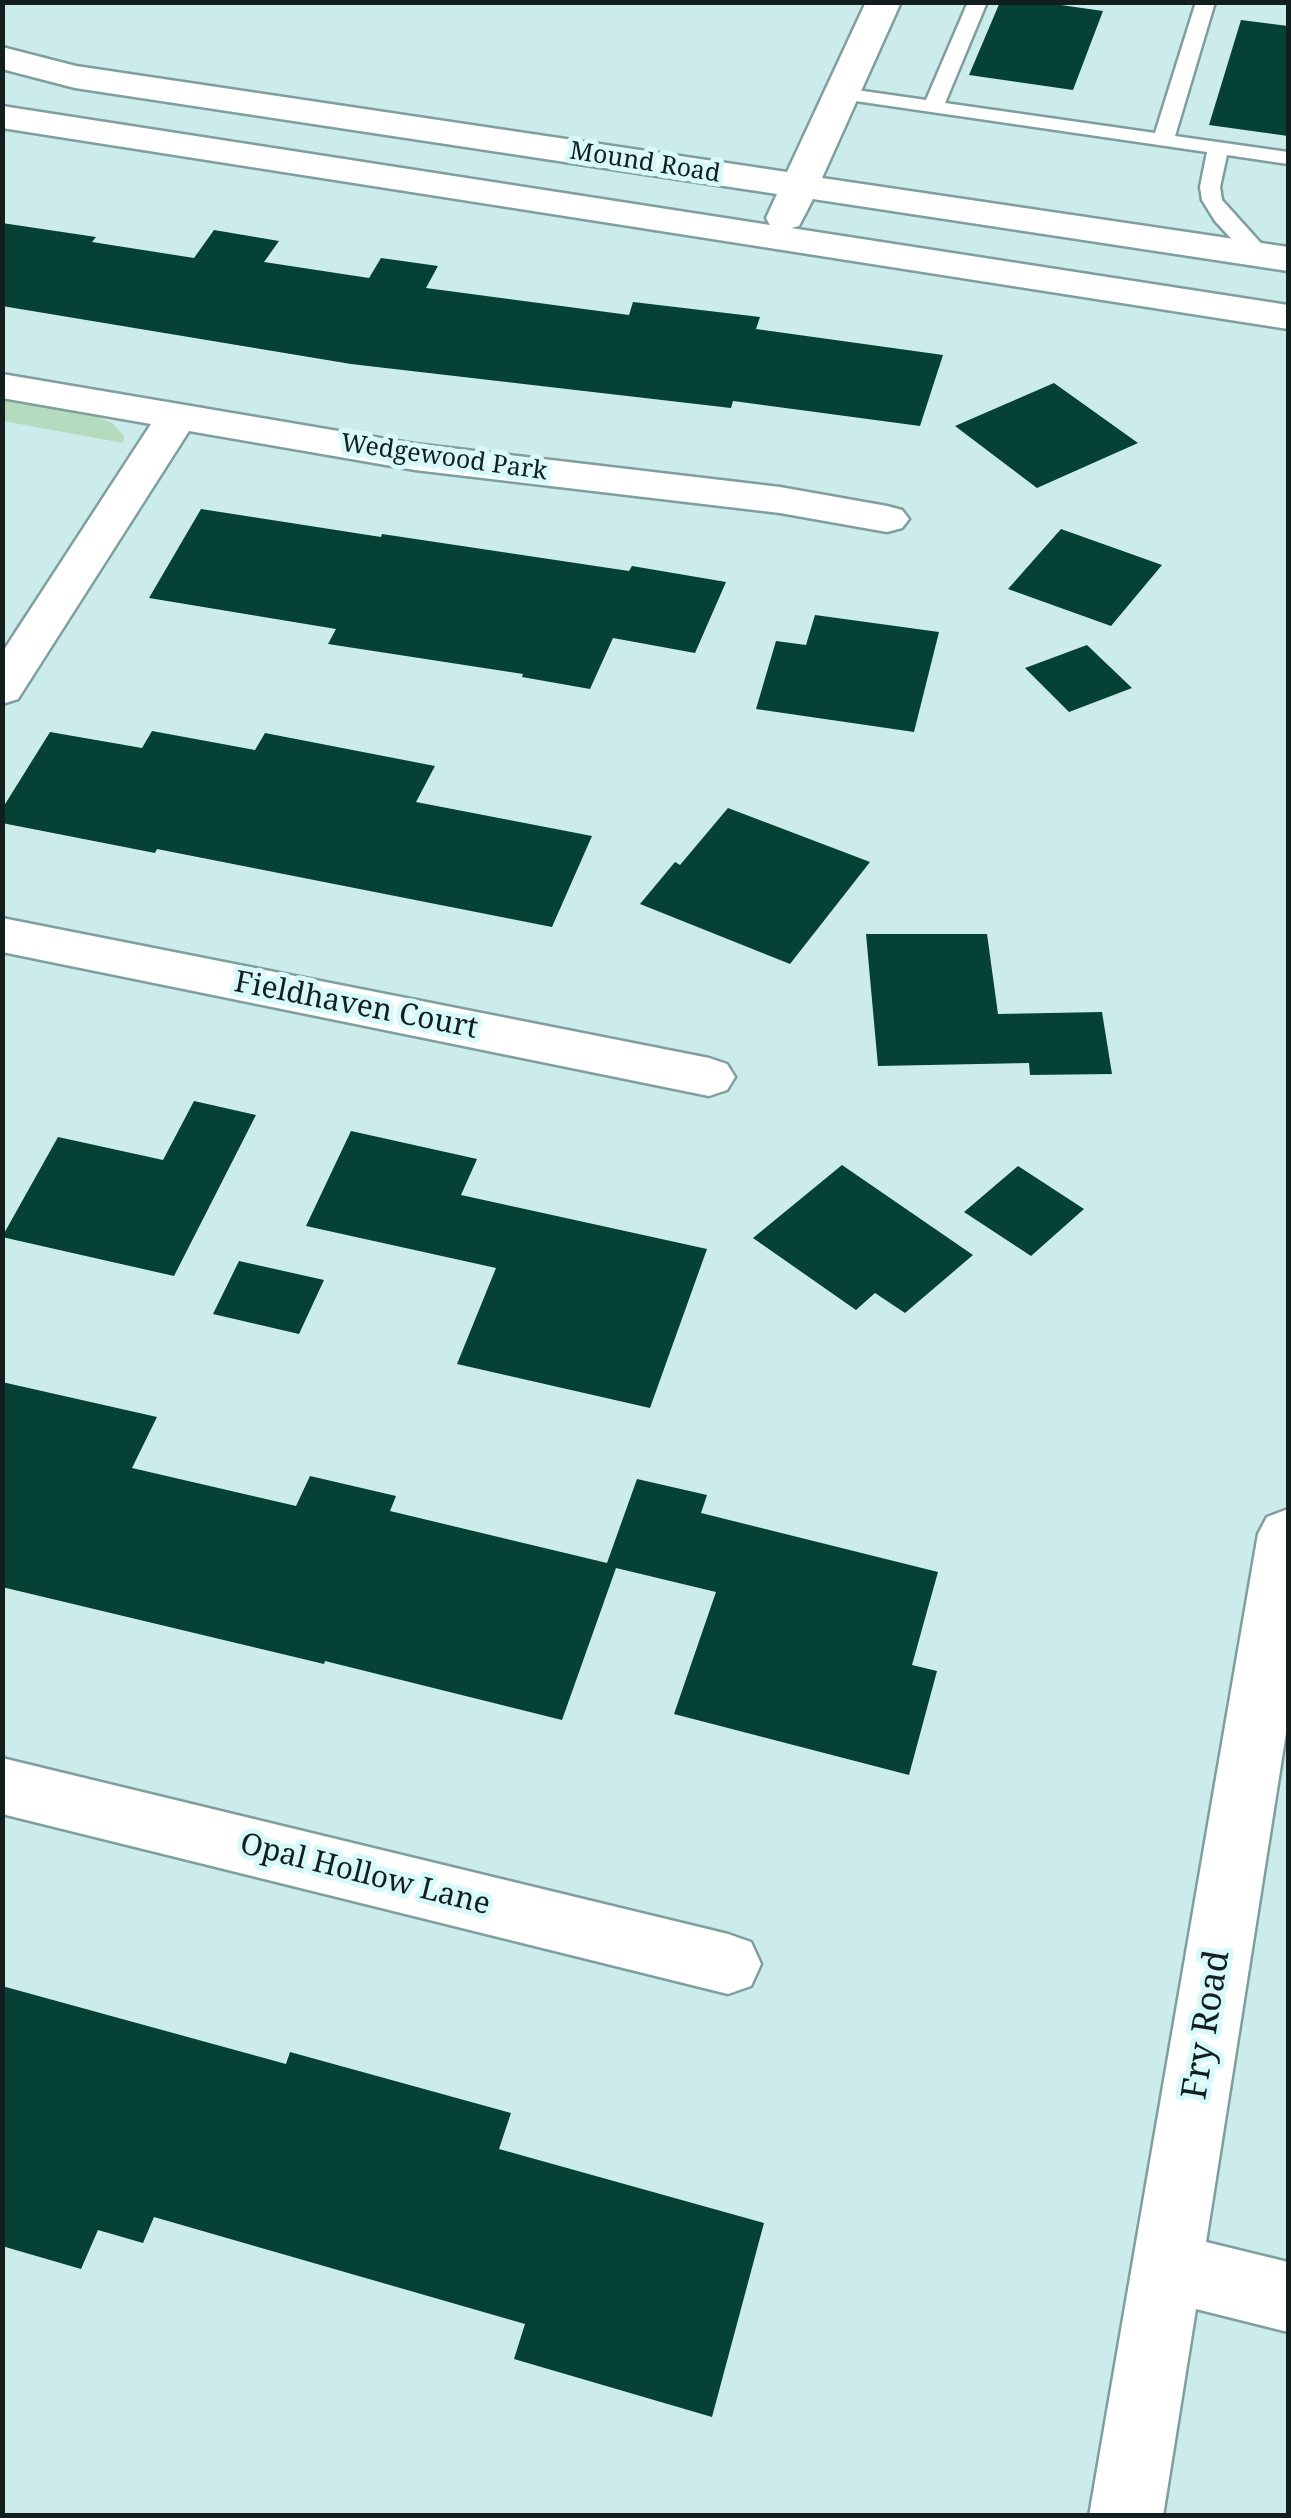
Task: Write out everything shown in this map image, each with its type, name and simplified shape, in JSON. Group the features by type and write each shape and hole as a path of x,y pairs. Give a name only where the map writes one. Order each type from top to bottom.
{"street":[{"path":"775,239 884,2"},
{"name":"Mound Road","path":"2,58 75,76 1274,257"},
{"name":"Mound Road","path":"2,117 1288,318"},
{"name":"Wedgewood Park","path":"2,386 415,457 780,500 888,518"},
{"path":"2,688 176,418"},
{"name":"Fieldhaven Court","path":"2,934 709,1077"},
{"name":"Fry Road","path":"1126,2516 1288,1534"},
{"name":"Opal Hollow Lane","path":"2,1786 728,1964"},
{"path":"1167,2267 1288,2298"}],"lane":[{"path":"934,107 978,2"},
{"path":"1164,140 1206,2"},
{"path":"842,94 1288,158"},
{"path":"1218,148 1210,187 1212,200 1222,217 1274,257"}],"green space":[{"path":"2,397 90,414 112,423 124,436 123,443 3,421"}],"building":[{"path":"1000,2 1040,2 1103,11 1073,90 969,75"},
{"path":"1241,20 1288,26 1288,136 1209,125"},
{"path":"2,223 96,237 92,242 194,258 214,230 279,241 264,262 369,278 381,258 438,266 426,288 629,315 633,302 760,317 756,329 943,355 920,426 733,401 731,408 351,364 2,306"},
{"path":"1054,383 1138,443 1037,488 955,426"},
{"path":"201,509 726,582 695,653 613,638 590,689 522,677 523,674 328,644 336,629 149,598"},
{"path":"1061,529 1162,565 1111,626 1008,589"},
{"path":"815,615 939,632 914,732 756,709 776,641 806,645"},
{"path":"1087,645 1132,688 1069,712 1025,668"},
{"path":"152,731 255,750 265,733 435,766 416,802 592,836 552,927 157,849 155,853 2,823 2,809 50,732 142,748"},
{"path":"728,808 870,862 790,964 640,904 675,862 680,865"},
{"path":"866,934 987,934 998,1014 1102,1012 1112,1074 1030,1075 1029,1063 878,1066"},
{"path":"194,1101 256,1115 174,1276 2,1237 58,1137 163,1160"},
{"path":"351,1131 477,1159 461,1195 707,1249 650,1408 457,1364 496,1268 306,1226"},
{"path":"842,1165 973,1255 905,1313 875,1293 856,1310 753,1238"},
{"path":"1018,1166 1084,1209 1031,1256 964,1212"},
{"path":"239,1261 324,1280 299,1334 213,1314"},
{"path":"2,1382 157,1417 132,1468 296,1506 310,1476 396,1496 390,1511 607,1563 637,1479 707,1495 701,1513 938,1572 912,1665 937,1671 909,1775 674,1714 716,1592 616,1568 562,1720 2,1587"},
{"path":"2,1986 286,2064 290,2052 511,2113 499,2149 764,2223 712,2417 514,2359 525,2324 154,2217 143,2243 98,2230 81,2269 2,2246"}]}
